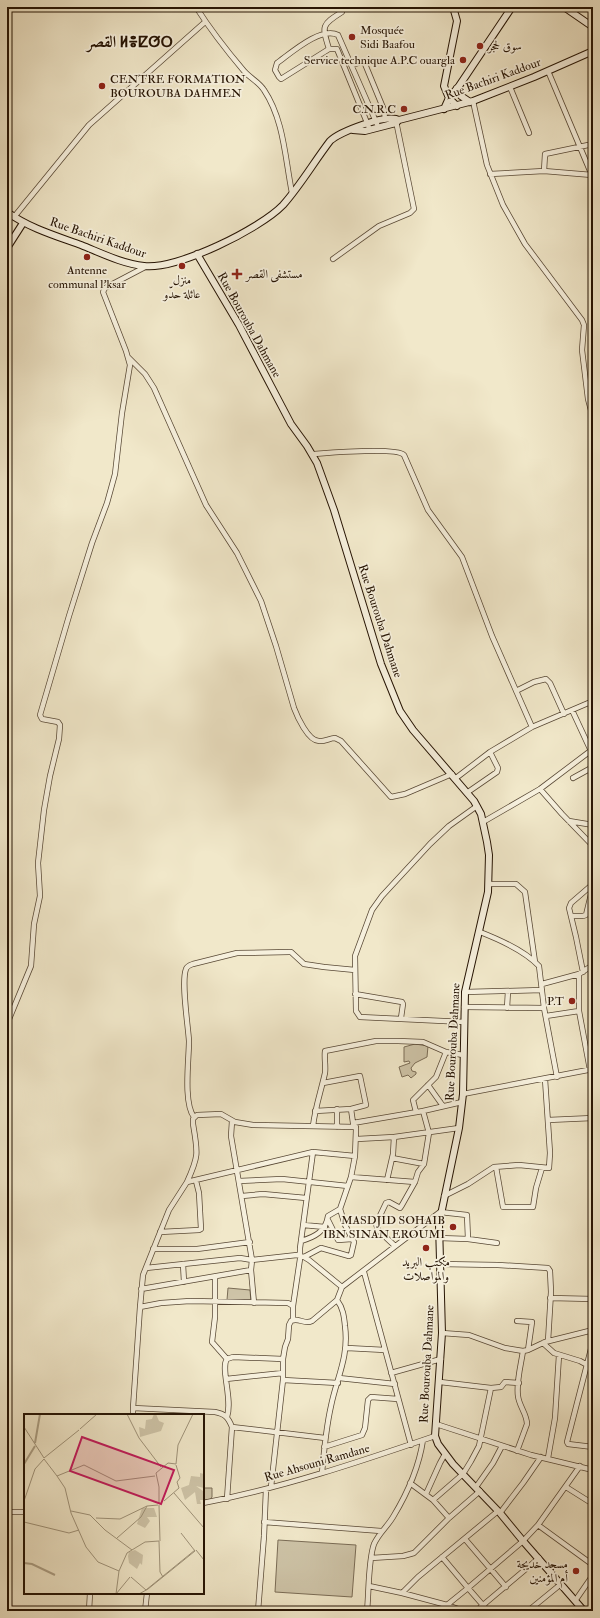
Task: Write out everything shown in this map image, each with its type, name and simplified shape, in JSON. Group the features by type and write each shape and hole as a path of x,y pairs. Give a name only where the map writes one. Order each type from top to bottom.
{"street":[{"path":"196,7 205,22 245,71 260,84 270,101 278,120 292,193"},
{"path":"329,49 324,34 324,27 329,20 342,12 343,7"},
{"path":"453,7 457,21 444,83 445,90 449,98 457,106"},
{"path":"444,109 449,98 512,7"},
{"path":"564,7 593,27"},
{"path":"588,7 593,10"},
{"path":"14,217 88,124 205,22"},
{"path":"343,45 336,49 329,49 284,78 279,78 276,74 275,70 277,63 314,37 330,32 338,35 343,45 352,65 379,127"},
{"path":"336,49 370,130"},
{"name":"Rue Bachiri Kaddour","path":"352,130 370,130 396,120 457,106 510,87 593,51"},
{"path":"352,65 362,62 365,64 384,110 385,119"},
{"path":"490,174 544,171 592,176 548,71"},
{"path":"510,87 529,133"},
{"path":"457,88 461,96 472,101 490,174 519,236 582,320 584,325 582,350 588,399 593,418"},
{"name":"Rue Bachiri Kaddour","path":"7,212 23,223 127,262 145,267 168,265 223,242 260,222 276,211 292,193 333,138 341,133 367,123 385,119 396,120"},
{"path":"333,259 379,226 410,213 414,209 396,120"},
{"path":"544,171 545,154 593,144"},
{"path":"7,248 23,223"},
{"name":"Rue Bourouba Dahmane","path":"197,254 239,325 291,424 313,454 334,510 385,677 405,720 468,792 477,806 483,822 489,855 489,884 480,932 465,992 463,1094 458,1128 440,1212 439,1238 442,1333 440,1382 435,1436 445,1454 499,1512 584,1611"},
{"path":"7,1024 31,966 34,924 40,896 38,863 44,810 59,739 60,725 58,722 42,719 40,715 73,602 115,474 122,413 129,373 128,357 103,294 103,290 145,267"},
{"path":"128,357 145,374 154,388 181,452 206,505 237,553 253,582 273,634 298,719 306,731 316,741 335,738 341,741 392,797 405,794 454,776 532,727 593,701"},
{"path":"313,454 386,451 399,452 404,455 428,510 462,557 492,636 532,727"},
{"path":"516,691 534,682 546,679 550,683 564,714"},
{"path":"572,710 592,750 593,760"},
{"path":"483,822 540,788 592,750"},
{"path":"468,792 497,772 498,768 490,752"},
{"path":"573,778 593,767"},
{"path":"540,788 593,846"},
{"path":"464,1022 360,1017 356,1011 354,970 355,956 368,919 382,896 430,844 449,826 477,806"},
{"path":"569,821 593,825"},
{"path":"489,884 516,884 525,892 536,962 541,970 544,1008 557,1077"},
{"path":"571,916 586,915 593,885"},
{"path":"463,1094 592,1070 585,1048 579,1011 581,973 571,916 568,908 569,905 593,885"},
{"path":"480,932 492,937 536,962"},
{"path":"133,1414 141,1289 146,1268 169,1210 187,1182 197,1156 193,1124 194,1117 191,1113 188,1097 189,1042 185,986 186,969 188,966 237,953 291,952 304,964 354,970"},
{"path":"465,992 508,991 542,987 581,973 593,965"},
{"path":"507,1008 508,991"},
{"path":"355,994 402,1002 401,1018"},
{"path":"464,1007 544,1008"},
{"path":"546,1016 579,1011"},
{"path":"313,1126 315,1111 326,1067 324,1053 326,1051 376,1041 398,1041 422,1042 446,1052 463,1054"},
{"path":"416,1112 412,1100 436,1077 446,1052"},
{"path":"315,1111 351,1109 366,1104 360,1076 323,1083"},
{"path":"444,1196 496,1167 519,1165 542,1168 550,1167 545,1079"},
{"path":"428,1085 443,1106"},
{"path":"194,1117 199,1115 221,1114 240,1124 337,1127 354,1125 462,1102"},
{"path":"337,1109 337,1127"},
{"path":"146,1268 240,1258 252,1260 294,1255 302,1256 321,1248 350,1256 353,1251 354,1244 345,1225 340,1209 351,1177 357,1139 351,1109"},
{"path":"395,1246 378,1230 376,1224 386,1203 389,1202 400,1208 415,1182 418,1172 424,1164 429,1133 423,1111"},
{"path":"548,1120 593,1118"},
{"path":"232,1121 231,1136 250,1242 254,1303"},
{"path":"357,1139 394,1137 458,1128"},
{"path":"387,1180 392,1158 394,1137"},
{"path":"187,1182 313,1152 355,1156"},
{"path":"258,1611 264,1522 284,1380 283,1359 285,1347 289,1337 289,1325 293,1320 293,1306 302,1256 301,1241 313,1152"},
{"path":"392,1158 424,1164"},
{"path":"496,1167 503,1207 528,1208 534,1206 536,1188 542,1168"},
{"path":"351,1177 415,1182"},
{"path":"239,1181 282,1179 308,1183 348,1186"},
{"path":"160,1232 201,1229 199,1194 196,1181"},
{"path":"242,1196 263,1194 306,1198"},
{"path":"301,1241 315,1234 326,1226 328,1216 340,1209"},
{"path":"293,1320 308,1323 312,1321 337,1300 342,1287 364,1272 440,1212 467,1215 468,1239"},
{"path":"328,1220 338,1240 352,1239"},
{"path":"303,1225 326,1226"},
{"path":"439,1238 468,1239 497,1244"},
{"path":"153,1249 197,1249 250,1242"},
{"path":"302,1256 342,1287"},
{"path":"184,1264 184,1282"},
{"path":"440,1264 548,1268 550,1271 551,1288 545,1342 550,1350 559,1355 593,1368"},
{"path":"141,1289 215,1278 251,1270"},
{"path":"364,1272 410,1445"},
{"path":"215,1278 215,1317 212,1342 227,1359"},
{"path":"550,1298 593,1299"},
{"path":"322,1473 325,1438 346,1348 346,1333 343,1312 341,1305 337,1300"},
{"path":"140,1307 190,1302 288,1303 293,1306"},
{"path":"517,1451 527,1424 526,1416 519,1402 518,1394 525,1351 532,1322 518,1321"},
{"path":"442,1333 469,1335 505,1348 525,1351 545,1342 593,1330"},
{"path":"593,1341 568,1442 573,1445 593,1447"},
{"path":"346,1348 385,1350"},
{"path":"548,1458 555,1418 559,1355"},
{"path":"227,1359 233,1357 283,1359"},
{"path":"227,1359 225,1362 226,1379 230,1400 227,1417"},
{"path":"392,1373 441,1359"},
{"path":"226,1379 283,1373"},
{"path":"284,1380 365,1380 395,1384"},
{"path":"440,1382 491,1388 501,1387 506,1382 519,1383"},
{"path":"433,1500 463,1474 479,1446 491,1388"},
{"path":"324,1447 362,1435 365,1428 368,1400 371,1397 398,1399"},
{"path":"133,1408 215,1412 223,1414 227,1417 232,1427 227,1499"},
{"path":"436,1424 517,1451 593,1468"},
{"path":"232,1427 325,1438"},
{"name":"Rue Ahsouni Ramdane","path":"204,1503 227,1499 322,1473 435,1436"},
{"path":"367,1611 371,1558 374,1545 381,1532 392,1518 410,1484 421,1452 423,1440"},
{"path":"371,1558 410,1555 414,1552 478,1489 502,1446"},
{"path":"426,1494 445,1454"},
{"path":"402,1593 418,1577 499,1512 523,1483 541,1457"},
{"path":"447,1605 523,1541 538,1525 580,1466"},
{"path":"410,1484 433,1500 449,1518"},
{"path":"566,1487 593,1504"},
{"path":"7,1512 24,1512"},
{"path":"264,1522 381,1532"},
{"path":"538,1525 593,1565"},
{"path":"465,1538 506,1586"},
{"path":"442,1557 488,1611"},
{"path":"476,1611 539,1558"},
{"path":"575,1601 593,1576"},
{"path":"528,1611 561,1584"},
{"path":"369,1586 402,1593 464,1611"},
{"path":"89,1611 90,1594"},
{"path":"145,1611 147,1594"}],"shaded area":[{"path":"415,1044 428,1046 427,1057 415,1063 411,1068 412,1071 416,1072 416,1074 411,1078 408,1075 402,1077 399,1067 410,1063 409,1061 404,1062 404,1047"},
{"path":"228,1288 250,1290 251,1302 227,1300"},
{"path":"204,1488 212,1488 212,1497 210,1500 204,1500"},
{"path":"278,1540 356,1545 352,1597 275,1592"}],"place":[{"name":"Mosquée Sidi Baafou","path":"352,37"},
{"name":"سوق لحجر","path":"480,46"},
{"name":"Service technique A.P.C ouargla","path":"463,60"},
{"name":"CENTRE FORMATION BOUROUBA DAHMEN","path":"102,86"},
{"name":"C.N.R.C","path":"404,109"},
{"name":"Antenne communal l'ksar","path":"87,257"},
{"name":"منزل عائلة حدّو","path":"182,266"},
{"name":"مستشفى القصر","path":"237,274"},
{"name":"P.T","path":"572,1001"},
{"name":"MASDJID SOHAIB IBN SINAN EROUMI","path":"453,1227"},
{"name":"مكتب البريد والمواصلات","path":"426,1248"},
{"name":"مسجد خديجة أم المؤمنين","path":"576,1571"}],"district":[{"name":"القصر ⵍⴻⵇⵚⵔ","path":"130,42"}]}
